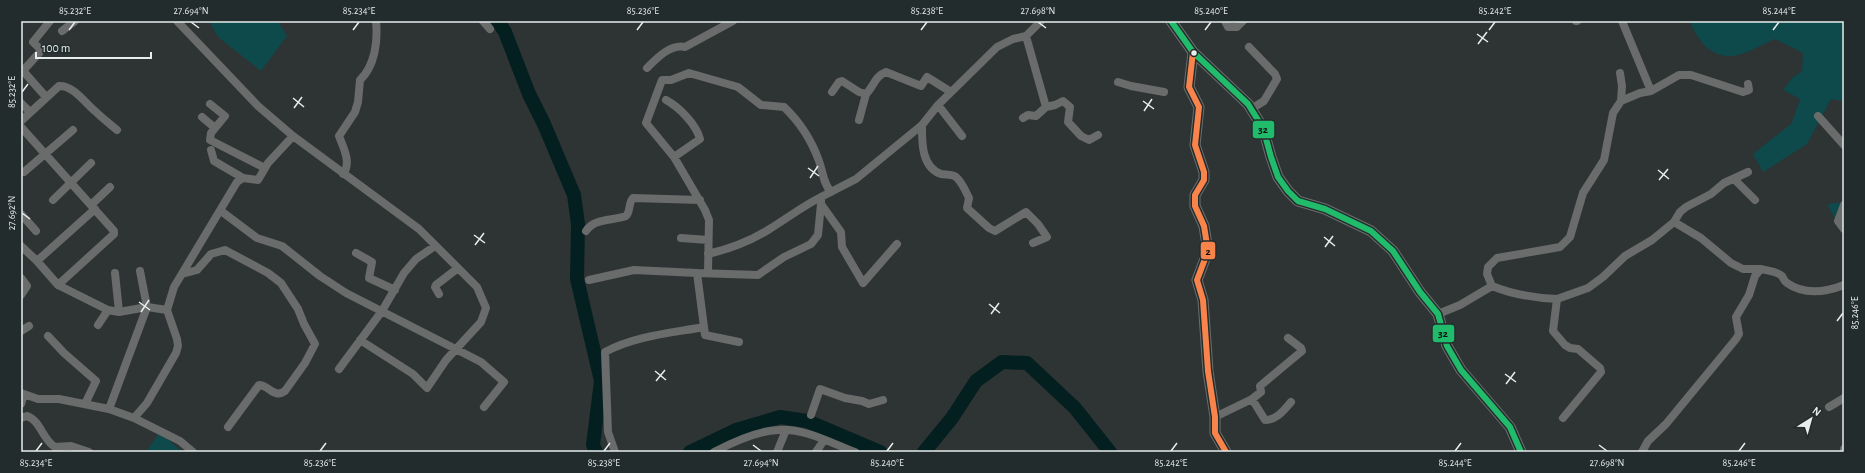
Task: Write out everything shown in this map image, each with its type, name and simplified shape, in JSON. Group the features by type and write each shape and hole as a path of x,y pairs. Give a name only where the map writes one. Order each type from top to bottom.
{"street":[{"path":"46,97 23,73 41,50 33,42 50,21"},
{"path":"62,31 75,21"},
{"path":"177,21 258,106 293,136 419,229 477,287 486,308 481,322 455,349 427,388 413,374 360,340"},
{"path":"344,174 346,170 347,156 339,136 355,112 358,102 360,80 368,72 378,40 376,21"},
{"path":"483,21 490,29"},
{"path":"647,68 674,47 685,47 733,21"},
{"path":"708,254 747,241 821,201 830,192 856,179 922,125 938,105 997,47 1014,39 1026,36 1041,21"},
{"path":"1171,21 1193,52 1251,108 1263,128 1278,178 1288,191 1298,201 1325,209 1371,231 1393,251 1420,292 1438,314 1446,346 1461,370 1510,427 1521,452"},
{"path":"1225,21 1228,27 1237,27 1243,21"},
{"path":"1622,21 1651,91"},
{"path":"1026,36 1046,107"},
{"path":"1249,47 1275,74 1277,79 1264,101 1251,108"},
{"path":"1193,52 1189,87 1199,107 1195,145 1204,172 1204,180 1196,195 1195,206 1204,226 1208,251 1197,280 1203,300 1208,371 1215,417 1215,433 1226,452"},
{"path":"859,120 866,94 874,81 881,74 886,72 921,86 927,77 951,92"},
{"path":"708,272 709,220 700,200 674,157 645,121 651,111 662,80 671,80 689,73 738,87 761,105 784,107 808,135 820,163 822,175 830,192"},
{"path":"1620,73 1622,86 1621,101 1613,113 1604,160 1583,193 1570,238 1560,247 1497,258 1488,267 1487,274 1492,286 1510,293 1529,297 1557,299 1588,288 1603,277 1625,256 1652,240 1674,222 1680,212 1686,207 1711,194 1724,183 1748,172"},
{"path":"1621,101 1640,93 1651,91 1679,75 1691,75 1743,92 1749,90 1748,84"},
{"path":"832,92 842,81 859,92 866,94"},
{"path":"1118,82 1164,92"},
{"path":"21,120 59,86 63,86 82,97 94,111 117,130"},
{"path":"666,100 676,105 683,112 700,139 674,157"},
{"path":"1023,118 1028,115 1036,116 1046,107 1063,101 1070,107 1068,122 1081,136 1089,140 1098,135"},
{"path":"21,103 30,112"},
{"path":"210,104 225,116 209,137 210,140 265,168"},
{"path":"938,105 962,136"},
{"path":"1818,116 1844,145"},
{"path":"202,117 215,128"},
{"path":"922,125 923,151 928,164 940,174 954,175 961,182 969,198 967,208 988,228 995,231 1026,212 1038,224 1047,238 1033,243"},
{"path":"21,127 114,231 114,234 58,284"},
{"path":"24,172 73,130"},
{"path":"211,150 214,161 243,178 258,180 265,168 293,136"},
{"path":"53,200 91,163"},
{"path":"134,418 147,403 176,354 178,346 177,338 167,310 174,287 221,211 227,197 237,182 243,178"},
{"path":"1734,179 1755,200"},
{"path":"37,261 110,188"},
{"path":"586,231 589,226 596,222 626,216 629,212 631,200 633,198 700,200"},
{"path":"821,201 841,232 842,247 864,282 897,244"},
{"path":"589,280 634,270 758,275 784,257 811,244 818,234 821,201"},
{"path":"1844,204 1838,221 1844,229"},
{"path":"221,211 257,238 282,246 320,276 346,293 481,362 504,382 484,407"},
{"path":"21,214 36,231"},
{"path":"1674,222 1701,238 1731,263 1743,269 1761,269 1777,273 1784,278 1785,282 1796,289 1808,292 1838,288 1844,285"},
{"path":"681,238 708,240"},
{"path":"21,246 58,284 108,310 119,312 147,307 167,310"},
{"path":"339,369 382,311 404,273 416,259 435,246"},
{"path":"182,274 197,270 211,254 225,250 245,260 281,283 298,309 315,344 305,363 285,391 281,394 276,394 262,385 258,385 228,427"},
{"path":"356,253 372,262 369,278 395,290"},
{"path":"439,294 435,287 436,285 458,268"},
{"path":"1642,452 1648,441 1666,424 1736,339 1739,334 1736,317 1749,295 1755,276 1761,269"},
{"path":"109,409 147,307 140,271"},
{"path":"115,273 119,312"},
{"path":"697,273 705,335 739,342"},
{"path":"21,278 27,286 21,295"},
{"path":"1438,314 1460,305 1492,286"},
{"path":"1557,299 1553,331 1570,348 1578,349 1600,368 1601,372 1563,418"},
{"path":"98,325 108,310"},
{"path":"21,331 29,326"},
{"path":"616,452 608,432 605,352 617,345 640,338 704,327"},
{"path":"48,336 64,354 96,381 84,404"},
{"path":"1215,417 1252,399 1261,392 1260,386 1302,351 1301,348 1288,338"},
{"path":"811,415 820,389 844,398 862,401 869,404 883,400"},
{"path":"21,404 22,394 38,399 59,399 109,409 134,418 180,441 193,452"},
{"path":"1829,407 1844,398"},
{"path":"1252,399 1265,420 1280,414 1291,402"},
{"path":"21,418 27,416 33,418 46,440 55,447 71,446 89,452"},
{"path":"714,452 730,444 760,433 777,430 801,432 855,452"},
{"path":"777,452 786,430"},
{"path":"816,452 824,440"}],"shaded area":[{"path":"209,21 278,21 287,36 261,71 218,37"},
{"path":"1689,21 1844,21 1844,101 1831,99 1807,144 1763,172 1753,154 1792,123 1800,99 1783,90 1792,78 1802,71 1803,53 1775,39 1739,55 1722,55 1713,52 1704,45"},
{"path":"1844,202 1844,234 1827,204"},
{"path":"160,432 182,452 146,452"}],"waterway":[{"path":"498,21 505,32 529,94 544,124 574,195 578,224 577,279 601,381 593,445 596,452"},
{"path":"924,452 952,418 976,381 1002,362 1027,363 1075,408 1110,452"},
{"path":"690,452 736,430 780,417 807,421 880,452"}],"transit line":[{"name":"32","path":"1171,21 1193,52 1248,104 1263,128 1278,177 1288,191 1298,201 1325,209 1371,231 1393,251 1420,292 1438,314 1447,346 1461,370 1510,427 1521,452"},
{"name":"2","path":"1193,52 1189,87 1199,107 1195,145 1204,172 1204,180 1195,195 1195,206 1204,226 1208,251 1197,280 1203,300 1208,371 1215,417 1215,433 1226,452"}]}
